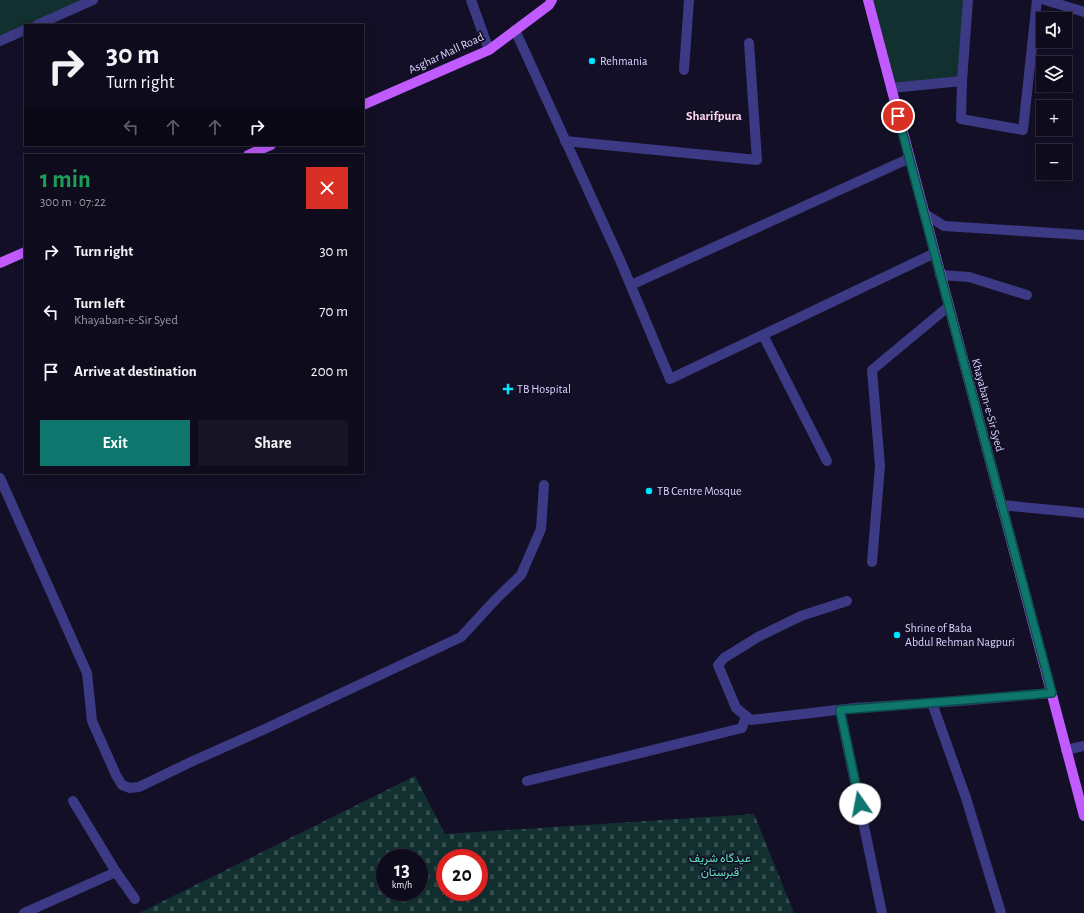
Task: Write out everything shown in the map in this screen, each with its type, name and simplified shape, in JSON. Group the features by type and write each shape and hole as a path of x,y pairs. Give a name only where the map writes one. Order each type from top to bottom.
{"main road":[{"name":"Asghar Mall Road","path":"364,105 488,50 549,5 552,0"},
{"name":"Khayaban-e-Sir Syed","path":"868,0 1084,816"},
{"path":"250,154 269,146"},
{"path":"0,263 24,252"}],"street":[{"path":"39,24 93,0"},
{"path":"471,0 488,50"},
{"path":"684,70 689,0"},
{"path":"968,0 962,81 961,119 1023,130 1037,0"},
{"path":"1045,0 1084,12"},
{"path":"0,41 24,30"},
{"path":"515,30 631,285 670,379 935,253"},
{"path":"565,140 757,160 749,43"},
{"path":"891,88 962,81"},
{"path":"631,285 910,158"},
{"path":"924,214 944,226 1084,235"},
{"path":"940,275 969,277 1027,295"},
{"path":"872,562 880,466 872,370 949,306"},
{"path":"763,335 827,461"},
{"path":"0,478 87,674 92,721 116,775 122,785 130,788 139,787 461,637 497,598 521,575 541,529 544,485"},
{"path":"1001,505 1084,513"},
{"path":"847,601 800,616 758,637 724,658 718,665 736,708 751,720 840,710 1052,693"},
{"path":"932,703 966,798 1001,913"},
{"path":"840,710 882,913"},
{"path":"527,781 742,728 746,716"},
{"path":"1066,750 1084,746"},
{"path":"73,801 116,872 135,900"},
{"path":"24,913 116,872"}],"green space":[{"path":"0,0 93,0 39,24 24,24 24,30 0,41"},
{"path":"868,0 968,0 962,81 891,88"},
{"name":"عیدگاہ شریف قبرستان","path":"415,776 445,834 754,814 794,913 139,913"}],"place":[{"name":"Rehmania","path":"592,61"},
{"name":"TB Hospital","path":"508,389"},
{"name":"TB Centre Mosque","path":"649,491"},
{"name":"Shrine of Baba Abdul Rehman Nagpuri","path":"897,635"}],"district":[{"name":"Sharifpura","path":"714,116"}],"route":[{"path":"860,804 840,710 1052,693 898,116"}]}
